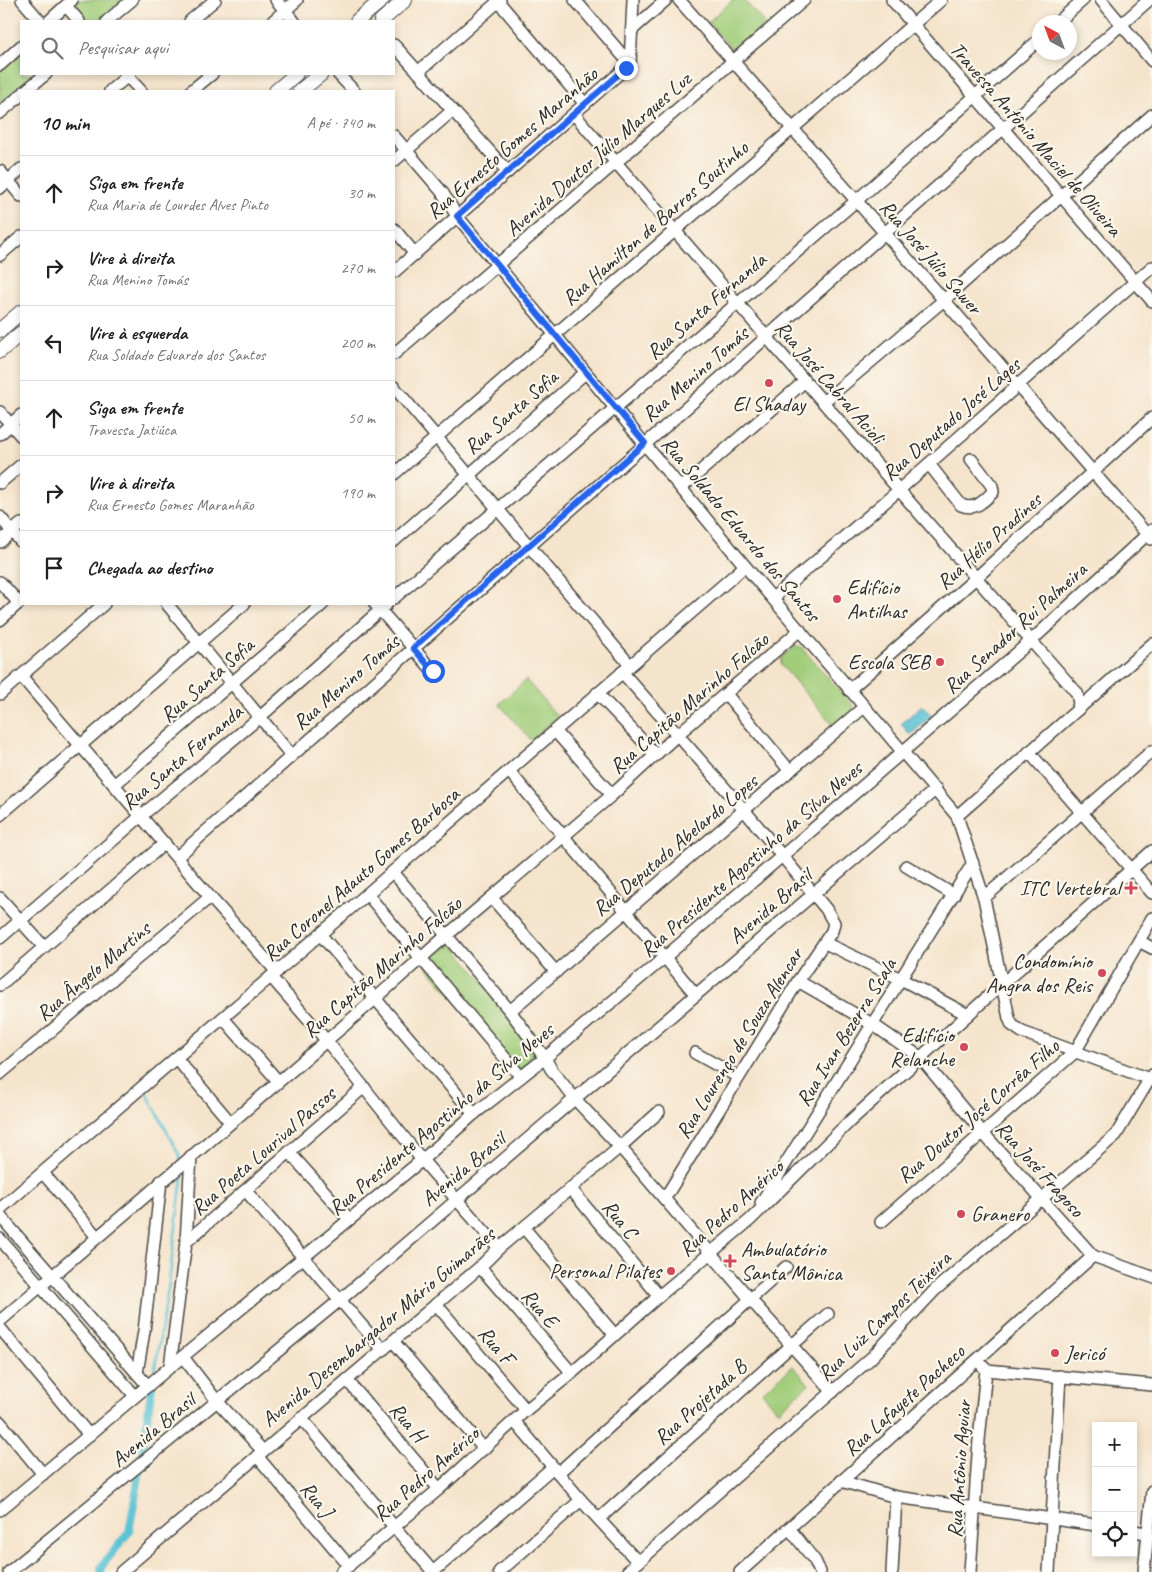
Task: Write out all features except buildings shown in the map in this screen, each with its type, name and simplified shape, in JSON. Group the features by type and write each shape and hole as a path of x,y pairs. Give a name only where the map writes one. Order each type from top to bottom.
{"main road":[{"path":"358,20 382,0"},
{"path":"382,20 405,0"},
{"path":"277,90 295,75"},
{"path":"301,90 320,75"},
{"path":"0,330 20,313"},
{"path":"0,351 20,334"}],"street":[{"path":"22,0 39,20"},
{"path":"108,20 132,0"},
{"path":"191,20 215,0"},
{"path":"276,0 293,20"},
{"path":"274,20 297,0"},
{"path":"418,72 499,0 585,104"},
{"path":"575,0 630,64"},
{"path":"630,64 634,0"},
{"path":"632,30 666,0"},
{"name":"Rua José Júlio Sawer","path":"679,0 1150,535"},
{"name":"Avenida Doutor Júlio Marques Luz","path":"395,353 804,0"},
{"name":"Travessa Antônio Maciel de Oliveira","path":"892,0 1152,301"},
{"name":"Rua Hamilton de Barros Soutinho","path":"395,473 941,0"},
{"path":"1066,15 1083,0"},
{"path":"1102,0 1152,60"},
{"name":"Rua Menino Tomás","path":"177,857 1148,0"},
{"path":"50,20 69,3 78,20"},
{"path":"395,46 508,172"},
{"name":"Rua Santa Fernanda","path":"395,597 856,201 1032,46"},
{"path":"0,65 20,47"},
{"name":"Rua Ernesto Gomes Maranhão","path":"395,271 630,64"},
{"path":"26,90 45,75"},
{"path":"111,90 127,75"},
{"path":"129,75 140,90"},
{"path":"192,90 211,75"},
{"path":"339,75 353,90"},
{"path":"0,113 20,96"},
{"path":"395,160 452,111"},
{"name":"Rua José Cabral Acioli","path":"574,114 1077,693"},
{"path":"823,402 944,300 1152,115"},
{"name":"Rua Soldado Eduardo dos Santos","path":"395,137 442,192 457,216 497,266 645,443 680,488 957,816"},
{"path":"4,184 20,170"},
{"path":"0,171 4,184 20,195"},
{"path":"395,230 415,254"},
{"path":"0,255 20,238"},
{"name":"Rua Deputado José Lages","path":"773,598 929,464 1152,267"},
{"name":"Rua Santa Sofia","path":"395,540 585,372"},
{"path":"680,488 805,381"},
{"path":"395,388 529,546 677,735 745,811 814,893"},
{"path":"0,412 20,435"},
{"path":"0,434 20,416"},
{"name":"Rua Hélio Pradines","path":"849,690 1152,418"},
{"path":"929,464 961,505 966,508 980,505 993,492 992,486 971,459"},
{"path":"0,483 20,466"},
{"path":"0,517 17,528 0,542"},
{"name":"Rua Senador Rui Palmeira","path":"903,753 1150,535"},
{"name":"Rua Coronel Adauto Gomes Barbosa","path":"0,1209 393,872 745,566"},
{"path":"0,582 20,602 0,620"},
{"path":"784,588 781,595 782,605 800,630"},
{"path":"0,694 103,605"},
{"path":"168,605 291,755"},
{"path":"0,815 243,605"},
{"name":"Rua Santa Sofia","path":"114,785 322,605"},
{"path":"381,606 433,671"},
{"name":"Rua Santa Fernanda","path":"0,938 141,816 260,717 381,606"},
{"name":"Rua Capitão Marinho Falcão","path":"788,641 791,635 791,621"},
{"name":"Rua Capitão Marinho Falcão","path":"0,1321 612,795 677,735 800,630"},
{"path":"1151,1078 1030,1036 1012,1025 984,898 957,816 1152,644"},
{"path":"21,676 177,857 274,974 422,1160 499,1248"},
{"path":"597,693 656,755"},
{"path":"1077,710 1079,704 1077,693 1087,696 1096,693"},
{"path":"726,694 790,771"},
{"name":"Rua Deputado Abelardo Lopes","path":"510,1011 864,708"},
{"path":"555,731 612,795"},
{"path":"984,898 1152,751"},
{"path":"1029,752 1152,893"},
{"name":"Rua Presidente Agostinho da Silva Neves","path":"0,1510 183,1356 422,1160 474,1114 546,1058 903,753"},
{"path":"509,771 696,995"},
{"name":"Avenida Brasil","path":"9,1572 340,1300 936,790"},
{"path":"0,985 165,844"},
{"name":"Rua Pedro Américo","path":"345,1569 439,1489 526,1410 572,1373 658,1296 750,1220 849,1122 1152,851"},
{"name":"Rua Ivan Bezerra Scala","path":"750,1220 973,863"},
{"path":"906,866 954,895"},
{"path":"393,872 510,1011 546,1058 550,1069 575,1099 665,1198 750,1300 833,1392"},
{"name":"Rua Lourenço de Souza Alencar","path":"665,1198 738,1077 798,981 825,943 834,926 834,920 814,893"},
{"path":"367,894 521,1077"},
{"name":"Rua Ângelo Martins","path":"0,1074 210,897"},
{"path":"0,898 44,947"},
{"path":"492,898 556,972"},
{"name":"Rua Doutor José Corrêa Filho","path":"881,1222 1075,1052 1152,918"},
{"path":"320,934 474,1114"},
{"path":"1139,941 1152,948"},
{"path":"825,943 901,979 968,1015"},
{"name":"Rua José Fragoso","path":"798,981 872,1024 920,1057 983,1133 1093,1256 1152,1277"},
{"path":"223,1018 278,1081"},
{"path":"695,1053 738,1077"},
{"path":"176,1058 230,1122"},
{"name":"Rua Luiz Campos Teixeira","path":"627,1572 871,1358 935,1290 1042,1198 1094,1163 1120,1130 1151,1078"},
{"name":"Rua Poeta Lourival Passos","path":"186,1242 364,1087"},
{"name":"Avenida Desembargador Mário Guimarães","path":"121,1572 660,1112"},
{"path":"289,1152 349,1219"},
{"path":"170,1367 186,1242 191,1156"},
{"path":"43,1173 97,1237"},
{"path":"137,1373 144,1331 161,1181"},
{"name":"Rua C","path":"571,1189 658,1296"},
{"path":"246,1191 382,1350"},
{"path":"0,1216 148,1386"},
{"path":"524,1228 614,1334"},
{"path":"0,1239 135,1396"},
{"name":"Rua Lafayete Pacheco","path":"740,1572 1093,1256"},
{"path":"301,1418 433,1572 556,1470 750,1300 786,1266"},
{"name":"Rua E","path":"480,1267 572,1373"},
{"name":"Rua F","path":"436,1304 526,1410"},
{"name":"Rua Projetada B","path":"599,1519 828,1314"},
{"path":"0,1328 89,1436"},
{"path":"393,1341 484,1449"},
{"name":"Rua J","path":"183,1356 259,1453 345,1569"},
{"path":"976,1360 986,1370 1152,1385"},
{"name":"Rua Antônio Aguiar","path":"970,1572 986,1370"},
{"path":"1049,1572 1060,1376"},
{"name":"Rua H","path":"347,1380 439,1489"},
{"path":"0,1422 43,1474"},
{"path":"515,1422 638,1562"},
{"path":"841,1481 896,1497 1092,1524"},
{"path":"1144,1572 1152,1491"},
{"path":"892,1572 896,1497"},
{"path":"499,1572 582,1500"},
{"path":"789,1528 816,1561 820,1572"},
{"path":"1137,1532 1147,1533"}],"green space":[{"path":"76,0 123,0 99,20 80,20 69,7"},
{"path":"733,0 744,0 766,25 735,52 708,22"},
{"path":"20,51 20,75 36,75 0,106 0,70"},
{"path":"795,646 801,647 855,708 839,726 833,725 781,665 781,658"},
{"path":"526,680 558,717 531,740 499,704"},
{"path":"446,936 545,1058 521,1077 420,959"},
{"path":"793,1366 809,1384 778,1411 762,1392"}],"water":[{"path":"922,705 932,716 910,735 901,724"}],"waterway":[{"path":"146,1092 179,1154 180,1160"},
{"path":"154,1375 169,1283 182,1178 181,1170"},
{"path":"141,1460 152,1386"},
{"path":"101,1572 101,1567 129,1532 140,1470"}],"place":[{"name":"El Shaday","path":"769,383"},
{"name":"Edifício Antilhas","path":"837,599"},
{"name":"Escola SEB","path":"940,662"},
{"name":"ITC Vertebral","path":"1131,888"},
{"name":"Condomínio Angra dos Reis","path":"1102,973"},
{"name":"Edifício Relanche","path":"964,1047"},
{"name":"Granero","path":"961,1214"},
{"name":"Ambulatório Santa Mônica","path":"730,1261"},
{"name":"Personal Pilates","path":"671,1271"},
{"name":"Jericó","path":"1055,1353"}],"route":[{"path":"433,671 413,648 645,443 457,216 626,68"}]}
